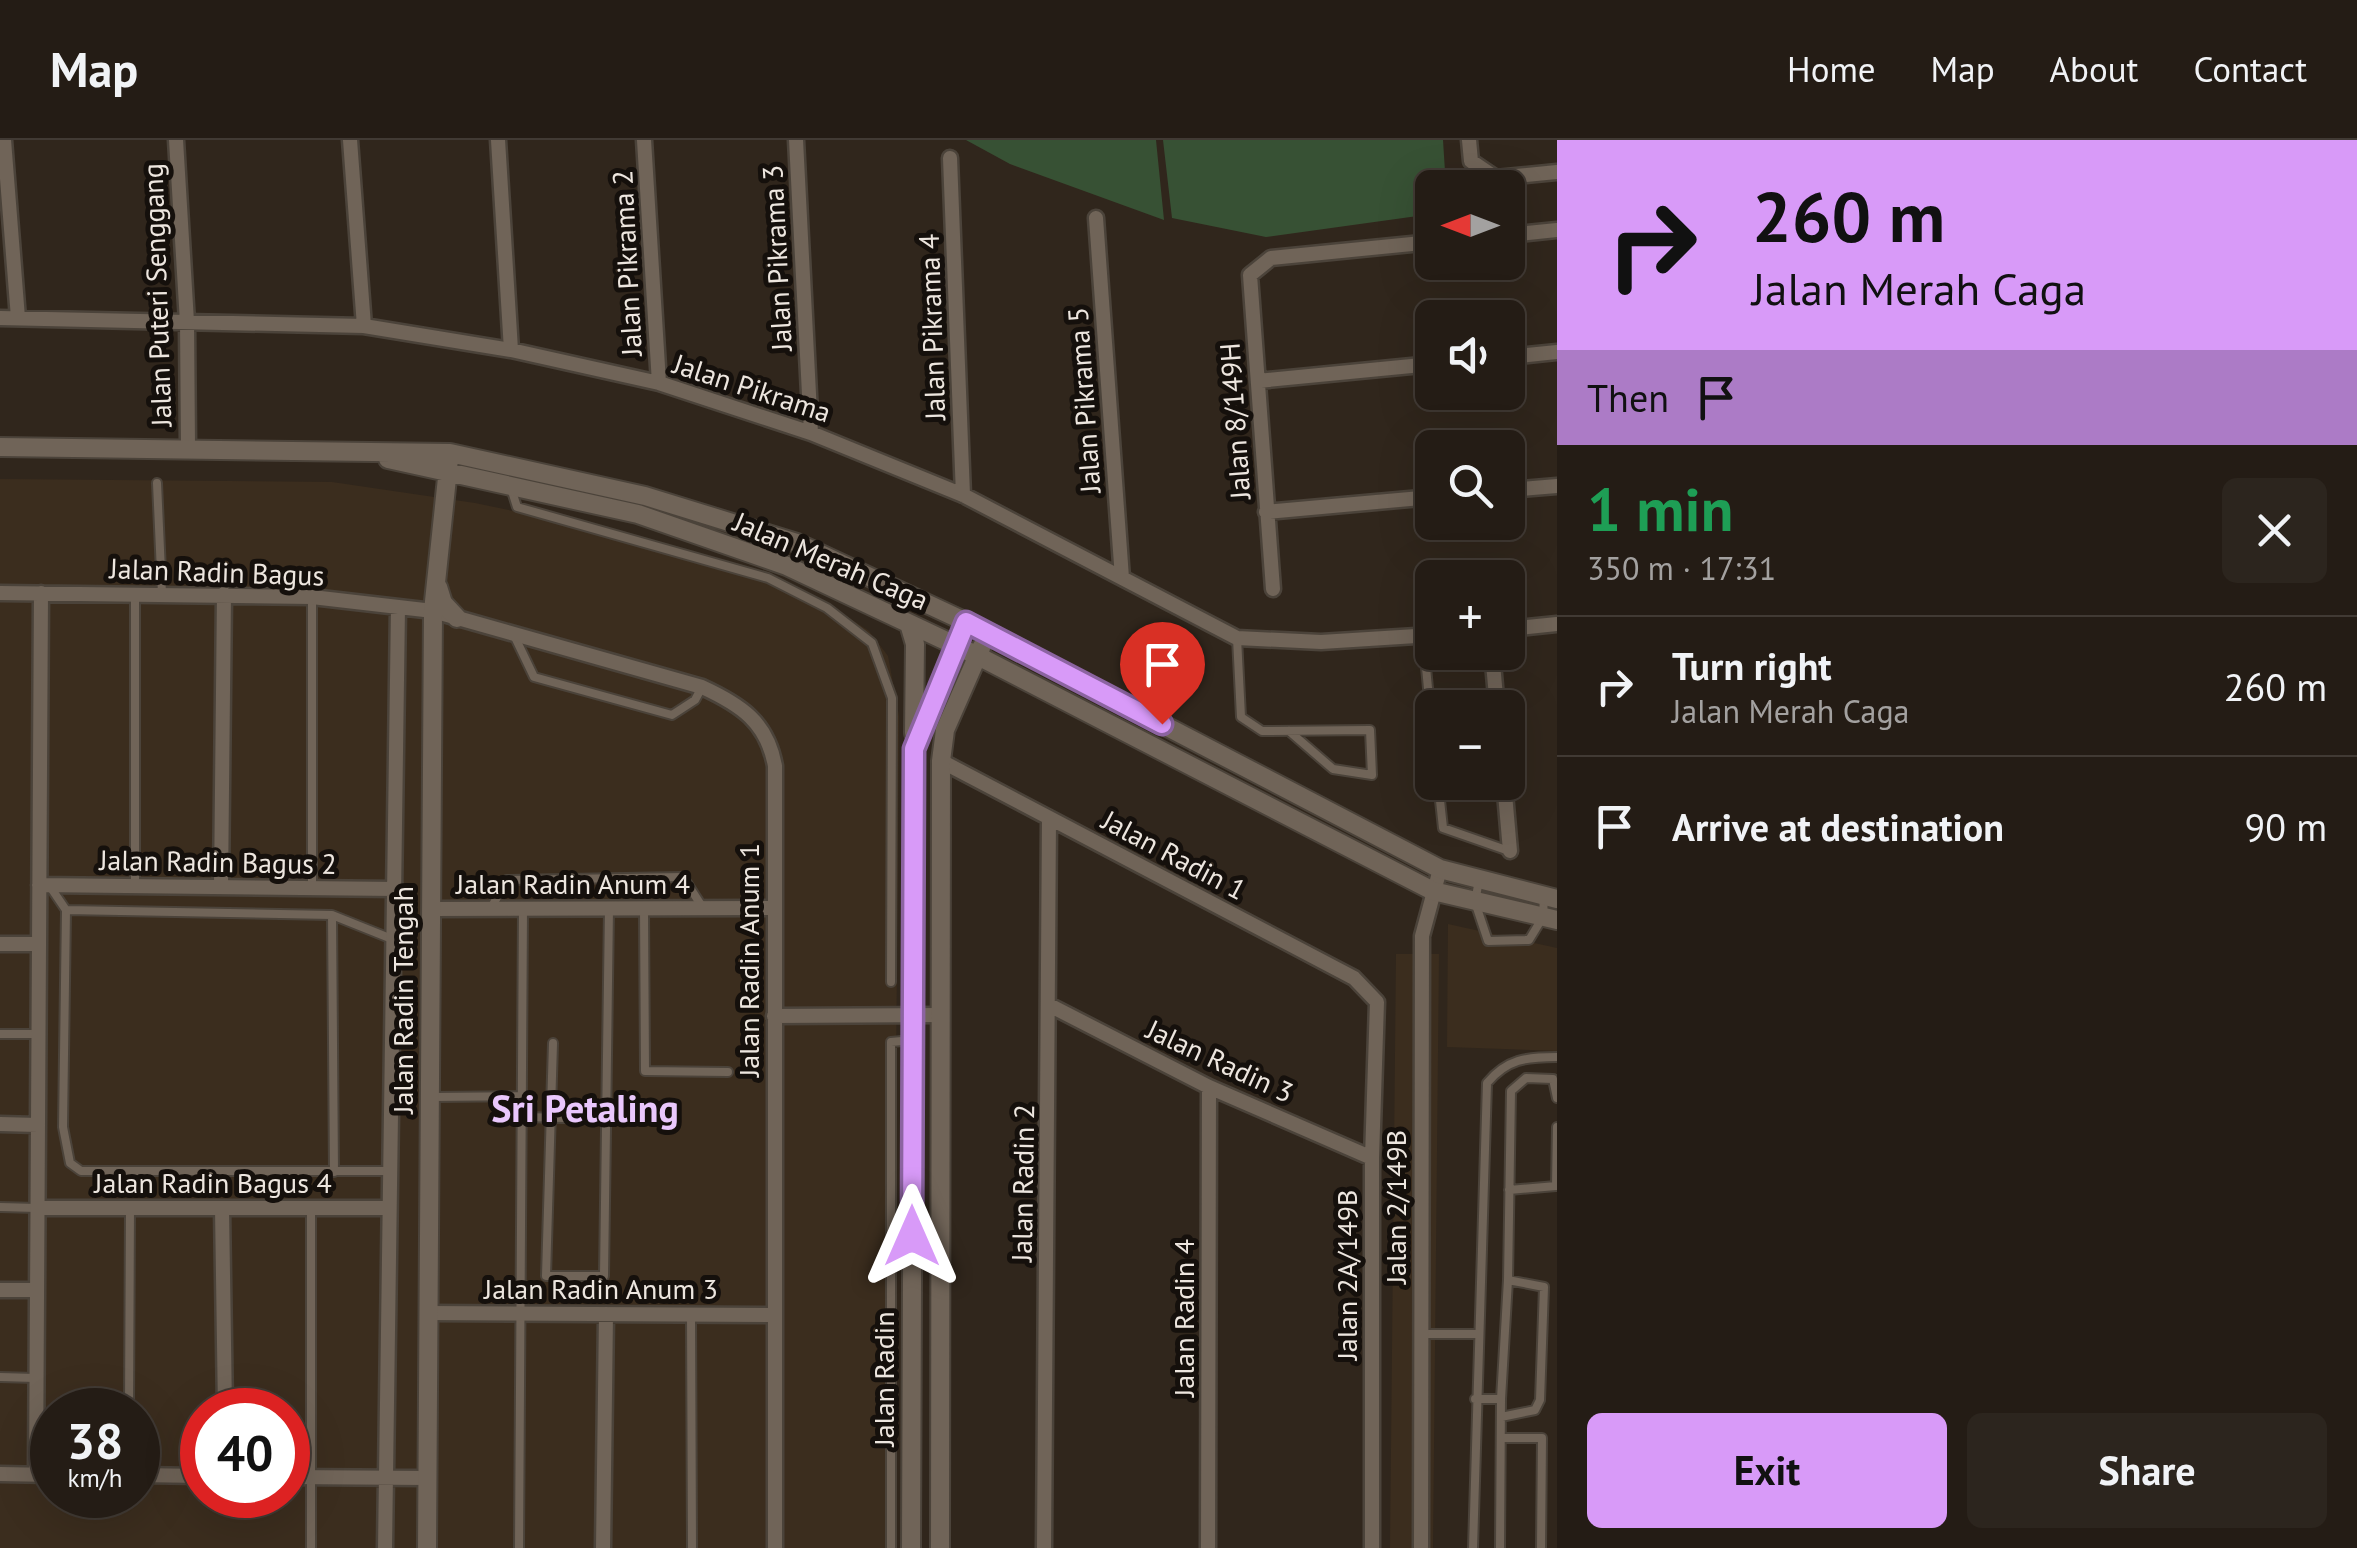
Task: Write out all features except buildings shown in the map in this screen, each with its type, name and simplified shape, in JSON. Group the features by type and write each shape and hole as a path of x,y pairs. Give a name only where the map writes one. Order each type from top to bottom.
{"street":[{"path":"4,140 18,318"},
{"name":"Jalan Puteri Senggang","path":"176,140 187,322 188,448"},
{"path":"350,140 364,326"},
{"path":"498,140 511,350"},
{"name":"Jalan Pikrama 2","path":"644,140 659,383"},
{"name":"Jalan Pikrama 3","path":"796,140 811,432"},
{"path":"1469,140 1471,161 1496,178 1553,173"},
{"name":"Jalan Pikrama 4","path":"950,158 963,495"},
{"name":"Jalan Pikrama 5","path":"1096,218 1122,578"},
{"path":"1525,233 1557,230"},
{"name":"Jalan 8/149H","path":"1272,589 1250,275 1271,258 1415,244"},
{"name":"Jalan Pikrama","path":"0,318 364,326 511,350 659,383 811,432 963,495 1237,638 1260,642 1415,636"},
{"path":"1525,355 1557,352"},
{"path":"1258,382 1415,366"},
{"name":"Jalan Merah Caga","path":"0,448 330,448 449,462 645,496 797,543 966,622 1440,869 1551,897"},
{"name":"Jalan Merah Caga","path":"449,462 510,484 657,520 787,566 978,656 1433,891 1550,919"},
{"name":"Jalan Radin Tengah","path":"427,1548 433,611 449,462"},
{"path":"1525,489 1557,486"},
{"path":"1266,512 1415,499"},
{"path":"437,576 443,602 457,618"},
{"name":"Jalan Radin Bagus","path":"0,593 224,594 312,598 433,611"},
{"path":"36,1388 39,944 44,886 41,593"},
{"path":"222,887 224,594"},
{"name":"Jalan Radin Tengah","path":"385,1548 387,1172 396,890 398,607"},
{"name":"Jalan Radin Anum 1","path":"433,611 702,687 750,714 771,745 775,908 775,1548"},
{"name":"Jalan Radin","path":"911,1548 914,749 966,622"},
{"path":"909,624 915,644 914,749"},
{"path":"1525,627 1557,624"},
{"name":"Jalan Radin","path":"940,1548 941,761 944,730 988,634"},
{"name":"Jalan Radin 1","path":"941,761 1354,978 1378,1002"},
{"path":"1506,800 1510,851"},
{"name":"Jalan Radin 2","path":"1044,1548 1049,818"},
{"name":"Jalan 2/149B","path":"1422,1548 1422,936 1440,869"},
{"name":"Jalan Radin Bagus 2","path":"44,886 396,890"},
{"name":"Jalan Radin Anum 4","path":"430,909 775,908"},
{"path":"0,944 39,944"},
{"name":"Jalan 2A/149B","path":"1372,1548 1372,1158 1378,1002"},
{"name":"Jalan Radin 3","path":"1050,1005 1209,1088 1372,1158"},
{"path":"774,1016 941,1015"},
{"name":"Jalan Radin 4","path":"1208,1548 1209,1088"},
{"path":"0,1124 38,1125"},
{"name":"Jalan Radin Bagus 4","path":"37,1208 388,1208"},
{"path":"222,1208 225,1388"},
{"path":"0,1290 37,1290"},
{"name":"Jalan Radin Anum 3","path":"428,1314 774,1314"},
{"path":"602,1548 606,1314"},
{"path":"0,1474 30,1474"},
{"path":"310,1477 427,1478"}],"lane":[{"path":"158,482 162,594"},
{"path":"510,484 517,507 768,578 827,608 872,643 892,698 891,982"},
{"path":"135,594 135,886"},
{"path":"312,598 312,888"},
{"path":"513,633 534,677 672,715 694,700 702,687"},
{"path":"1237,638 1241,717 1262,731 1370,730 1372,774 1332,768 1288,731"},
{"path":"1440,800 1443,828 1510,851"},
{"path":"490,908 507,880 683,877 704,909"},
{"path":"1479,880 1475,902 1488,941 1529,940 1550,919 1551,897"},
{"path":"44,886 66,910 63,1128 70,1163 81,1172 387,1172"},
{"path":"519,1548 523,908"},
{"path":"553,1044 546,1276 604,1276 610,908"},
{"path":"644,909 644,1072 728,1072"},
{"path":"66,910 332,915 395,940"},
{"path":"332,915 334,1172"},
{"path":"891,960 913,960"},
{"path":"0,1034 38,1034"},
{"path":"891,1548 891,1042 913,1040"},
{"path":"1474,1548 1476,1334 1486,1082 1502,1064 1527,1057 1557,1056"},
{"path":"1500,1548 1511,1091 1526,1078 1552,1079 1557,1098"},
{"path":"430,1097 524,1096"},
{"path":"524,1117 606,1119"},
{"path":"1509,1190 1556,1186 1557,1127"},
{"path":"0,1207 37,1208"},
{"path":"129,1388 130,1208"},
{"path":"310,1208 310,1388"},
{"path":"1501,1417 1535,1410 1540,1400 1544,1287 1508,1280"},
{"path":"691,1314 692,1548"},
{"path":"1420,1334 1476,1334"},
{"path":"0,1377 36,1378"},
{"path":"1475,1399 1501,1399"},
{"path":"1501,1438 1542,1438 1541,1548"},
{"path":"310,1477 311,1548"}],"shaded area":[{"path":"0,479 332,482 475,503 643,538 825,602 869,631 888,656 899,716 892,1548 0,1548"},
{"path":"1448,924 1557,948 1557,1051 1447,1047"},
{"path":"1396,954 1439,954 1433,1548 1390,1548"}],"green space":[{"path":"966,140 1156,140 1164,220 1010,164"},
{"path":"1163,140 1443,140 1445,170 1415,170 1415,216 1266,237 1172,218"}],"district":[{"name":"Sri Petaling","path":"585,1109"}],"route":[{"path":"912,1236 914,749 920,726 966,622 1162,724"}]}
